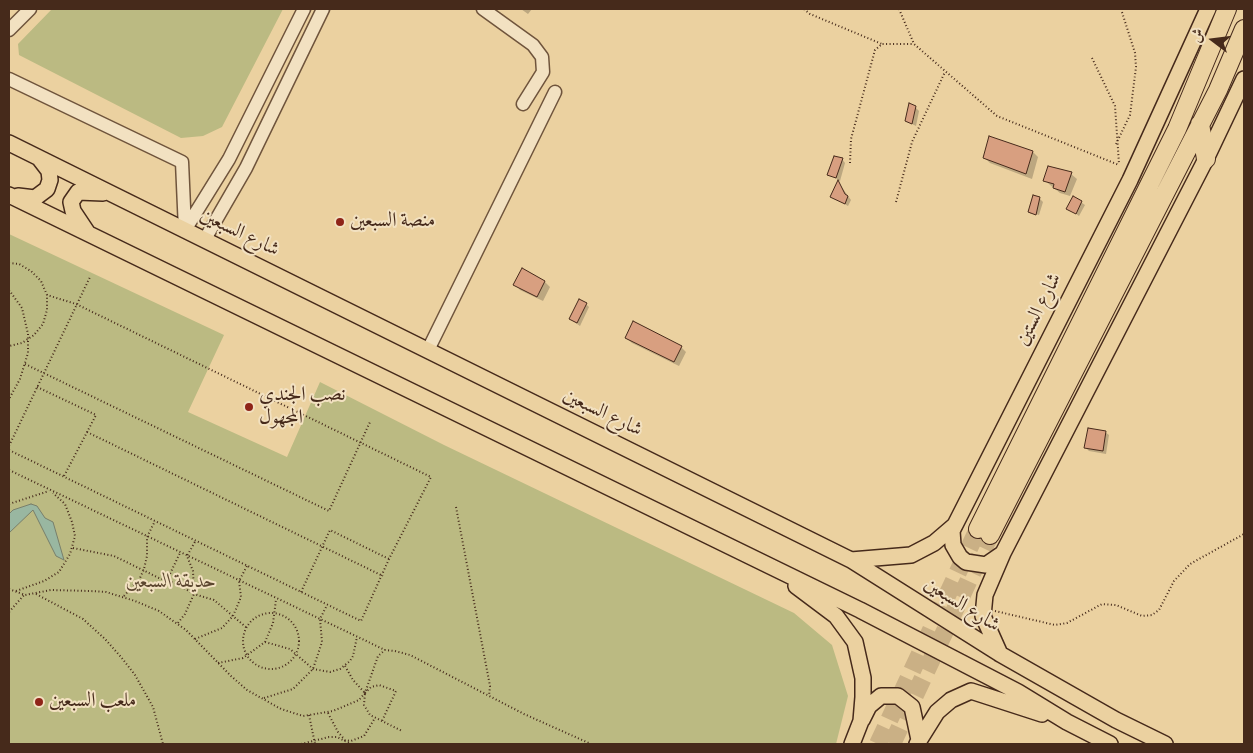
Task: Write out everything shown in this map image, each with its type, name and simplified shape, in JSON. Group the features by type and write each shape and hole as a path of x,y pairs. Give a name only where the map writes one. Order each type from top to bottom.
{"highway":[{"name":"شارع الستين","path":"1227,9 1177,129 984,532 1200,124 1244,29"},
{"path":"1200,124 1206,158"}],"main road":[{"name":"شارع الستين","path":"851,560 911,555 934,544 955,525 1130,180 1208,9"},
{"path":"1000,654 985,622 983,608 985,594 1003,553 1206,158 1244,79"},
{"name":"شارع السبعين","path":"9,142 851,560 1000,654 1116,720 1166,744"},
{"path":"9,195 35,198 47,189 50,180 49,171 38,157"},
{"path":"88,233 73,211 72,202 74,197 78,192 86,191 110,193"},
{"path":"9,195 767,564 1018,692 1067,722 1110,744"},
{"path":"955,525 952,531 953,546 966,562 986,565 998,559 1003,553"},
{"path":"767,564 836,616 855,642 863,678 862,721"},
{"path":"918,742 937,712 951,700 971,691 1067,722"},
{"path":"852,744 869,706 881,696 898,696 912,707 918,742"}],"street":[{"path":"9,30 30,9"},
{"path":"185,230 229,159 304,9"},
{"path":"205,239 246,168 324,9"},
{"path":"483,9 533,45 542,57 543,72 523,104"},
{"path":"9,79 182,162 185,230"},
{"path":"428,350 555,92"}],"path":[{"path":"804,9 810,14 882,44 914,44"},
{"path":"899,9 914,44 997,116 1119,165"},
{"path":"1116,144 1130,115 1136,67 1135,53 1121,9"},
{"path":"850,163 851,139 872,60 876,50 882,44"},
{"path":"1092,58 1115,106 1116,144 1119,165 1130,180"},
{"path":"896,202 912,142 946,72"},
{"path":"9,262 19,264 32,271 41,282 47,295 47,310 43,324 27,339 9,346"},
{"path":"9,446 90,277"},
{"path":"9,290 22,308 27,339 25,364 20,379 9,399"},
{"path":"9,450 361,621 383,576 389,558 431,476 76,304 47,295"},
{"path":"25,364 329,511 370,422"},
{"path":"37,387 96,415 64,476"},
{"path":"87,432 383,576"},
{"path":"9,470 384,650 410,655 489,696 591,744"},
{"path":"9,504 51,491"},
{"path":"14,592 44,581 59,572 69,559 75,536 70,515 64,504 51,491"},
{"path":"456,507 490,686 489,696"},
{"path":"123,597 140,578 144,570 147,556 147,537 155,521"},
{"path":"302,592 330,530 389,558"},
{"path":"983,608 1055,625 1067,623 1102,604 1116,605 1142,616 1152,615 1159,610 1174,581 1190,564 1244,534"},
{"path":"187,556 196,540"},
{"path":"73,548 114,556 194,594 214,600 247,628"},
{"path":"167,580 180,553"},
{"path":"178,624 186,614 194,594 193,571 187,556"},
{"path":"195,639 222,628 233,616 241,597 240,581 247,566"},
{"path":"9,589 25,595 72,590 106,592 159,611 195,639 247,690 281,709 309,715 328,713 359,700 371,687 379,685 396,691 382,722"},
{"path":"35,594 83,619 114,649 135,675 153,707 163,744"},
{"path":"9,612 25,595"},
{"path":"218,663 248,656 265,642 274,614 276,599"},
{"path":"262,699 293,689 313,669 322,642 320,619 327,605"},
{"path":"274,614 291,621 298,632 299,644 296,655 289,664 277,669 264,668 253,662 245,652 244,638 247,628 261,615 274,614"},
{"path":"265,642 290,649 313,669 330,672 345,666 353,656 357,637"},
{"path":"384,650 378,656 365,693 364,705 370,715 402,731"},
{"path":"345,666 353,680 365,693"},
{"path":"328,713 345,740 351,744"},
{"path":"309,715 315,744"},
{"path":"301,744 328,737 358,740 364,736 375,718"}],"green space":[{"path":"52,9 283,9 222,127 203,136 181,138 19,55 18,44"},
{"name":"حديقة السبعين","path":"9,234 224,335 188,412 287,457 320,382 444,445 794,613 832,645 848,696 836,744 9,744"}],"shaded area":[{"path":"31,504 37,506 45,518 53,522 64,560 56,556 33,510 9,533 9,514 13,510"}],"building":[{"path":"909,103 916,106 912,124 905,121"},
{"path":"989,136 1033,151 1026,174 983,158"},
{"path":"834,156 843,158 836,178 827,175"},
{"path":"1048,166 1072,172 1065,192 1053,188 1054,184 1043,181"},
{"path":"838,180 848,196 845,204 830,197"},
{"path":"1033,195 1040,197 1036,215 1028,212"},
{"path":"1073,196 1082,201 1076,214 1066,209"},
{"path":"522,268 545,281 537,297 513,285"},
{"path":"579,299 587,303 577,323 569,319"},
{"path":"633,321 682,346 674,362 625,338"},
{"path":"1088,428 1106,431 1103,451 1084,448"}],"tunnel":[{"path":"878,744 978,529"},
{"path":"892,744 990,535"}],"place":[{"name":"منصة السبعين","path":"340,222"},
{"name":"نصب الجندي المجهول","path":"249,407"},
{"name":"ملعب السبعين","path":"39,702"}]}
